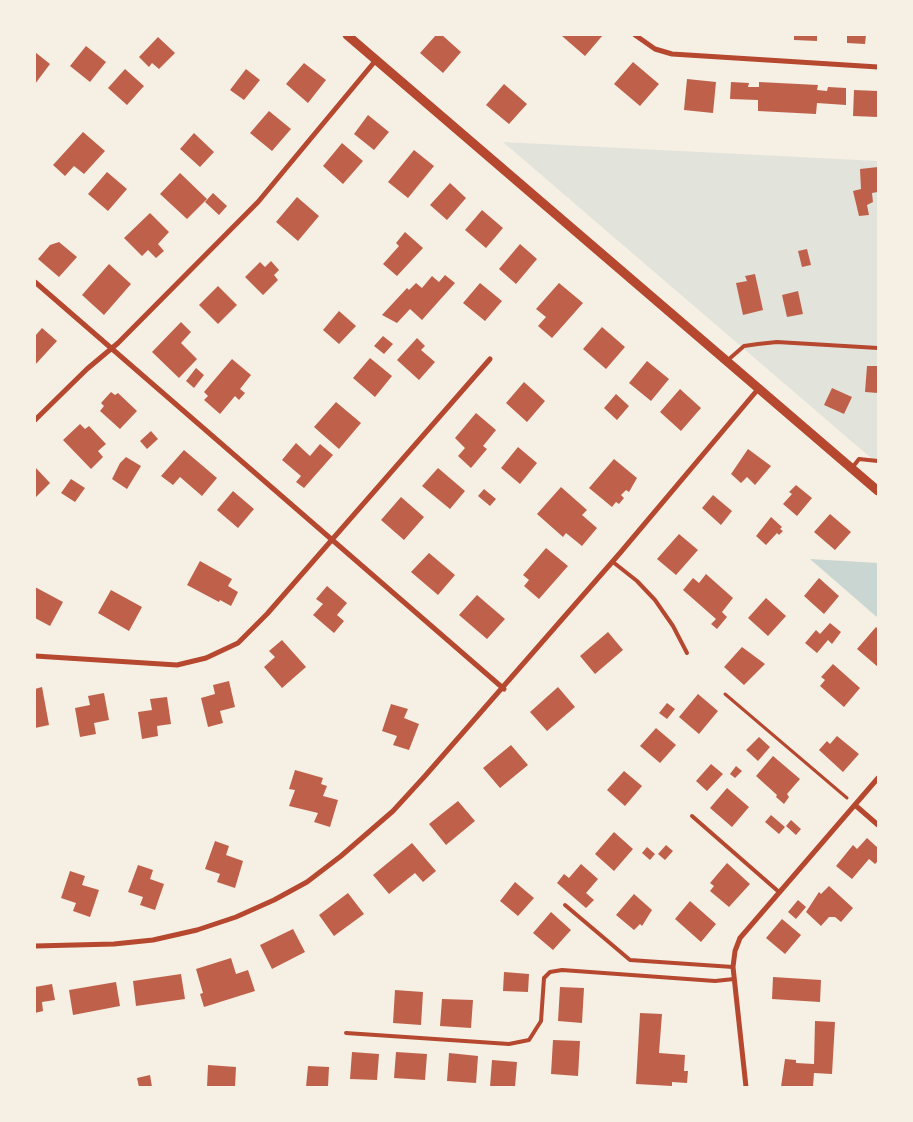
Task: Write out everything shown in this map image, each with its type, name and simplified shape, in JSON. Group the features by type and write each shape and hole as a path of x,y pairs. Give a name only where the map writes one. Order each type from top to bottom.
{"street":[{"path":"347,35 728,360 878,491"},
{"path":"635,35 655,49 672,54 878,67"},
{"path":"35,420 87,369 112,348 258,202 376,60"},
{"path":"35,282 504,689"},
{"path":"35,656 178,665 206,658 238,643 267,614 490,358"},
{"path":"35,946 86,946 153,940 197,930 236,917 274,900 307,882 341,856 392,811 504,689 759,388"},
{"path":"746,1087 733,967 735,951 740,938 878,778"},
{"path":"855,805 878,825"}],"lane":[{"path":"728,360 744,346 778,342 878,348"},
{"path":"852,468 859,459 878,461"},
{"path":"612,562 637,581 655,600 673,626 688,653"},
{"path":"692,816 779,892"},
{"path":"564,905 630,960 733,967"},
{"path":"346,1033 509,1044 529,1040 541,1021 544,978 550,972 562,970 715,981 734,980"}],"path":[{"path":"725,694 855,805"}],"shaded area":[{"path":"503,142 878,161 878,464"},
{"path":"810,559 878,563 878,618"}],"building":[{"path":"436,35 442,35 461,52 443,73 420,53"},
{"path":"603,35 585,56 562,36"},
{"path":"794,35 817,35 817,41 794,40"},
{"path":"847,35 866,35 865,44 847,43"},
{"path":"158,37 175,53 159,69 152,63 149,67 139,57"},
{"path":"86,46 106,62 90,82 70,66"},
{"path":"35,52 50,64 35,84"},
{"path":"633,62 659,84 640,106 614,84"},
{"path":"304,63 326,80 308,103 286,84"},
{"path":"125,69 144,86 127,105 108,88"},
{"path":"246,69 260,80 244,100 230,90"},
{"path":"687,79 716,82 713,113 684,110"},
{"path":"731,82 749,83 748,87 759,87 759,82 818,85 817,90 827,91 828,87 846,88 846,105 817,103 816,114 758,111 758,100 730,99"},
{"path":"504,84 527,104 509,124 486,105"},
{"path":"854,90 878,91 878,117 853,116"},
{"path":"269,111 291,129 272,151 250,133"},
{"path":"368,115 389,132 374,150 354,134"},
{"path":"83,132 105,151 84,174 74,166 65,176 53,165"},
{"path":"194,133 214,152 200,167 180,149"},
{"path":"342,143 363,161 343,184 323,166"},
{"path":"414,150 434,166 408,198 388,182"},
{"path":"878,167 878,192 872,193 873,202 867,205 869,215 859,216 853,191 861,189 860,169"},
{"path":"107,172 127,189 108,211 88,194"},
{"path":"180,173 207,199 187,219 160,194"},
{"path":"450,183 466,198 447,220 430,205"},
{"path":"213,193 227,206 219,215 205,202"},
{"path":"297,197 319,216 298,241 276,222"},
{"path":"482,210 503,228 486,248 465,230"},
{"path":"150,213 169,232 158,244 164,251 156,258 148,250 142,256 124,238"},
{"path":"405,232 423,248 397,276 383,264 399,246 396,243"},
{"path":"59,242 77,257 59,277 38,259 50,245"},
{"path":"520,244 537,259 516,284 499,269"},
{"path":"807,249 811,265 802,267 798,251"},
{"path":"271,261 279,270 274,275 278,280 263,295 245,277 260,262 265,267"},
{"path":"109,264 131,284 104,315 82,295"},
{"path":"755,274 763,310 743,315 736,283 747,281 745,276"},
{"path":"445,275 455,283 422,320 410,309 397,323 382,315 407,288 409,290 416,283 422,288 432,276 439,282"},
{"path":"480,283 502,301 485,321 463,303"},
{"path":"559,283 583,303 552,338 538,326 546,317 536,309"},
{"path":"218,286 237,305 218,324 199,305"},
{"path":"798,291 803,314 787,317 782,295"},
{"path":"339,311 356,326 339,344 323,330"},
{"path":"181,322 191,332 181,343 197,359 179,378 152,352"},
{"path":"602,327 625,347 606,369 583,349"},
{"path":"42,328 57,341 35,365 35,336"},
{"path":"383,336 393,344 384,354 374,346"},
{"path":"417,338 425,346 421,350 435,362 419,380 397,360"},
{"path":"370,358 392,376 375,397 353,378"},
{"path":"232,359 251,375 240,389 245,393 239,400 235,396 220,414 204,400 208,396 204,392"},
{"path":"647,361 669,379 651,401 629,383"},
{"path":"867,366 878,366 878,393 865,392"},
{"path":"196,368 204,375 194,388 186,381"},
{"path":"524,382 545,401 527,422 506,403"},
{"path":"832,388 852,397 844,414 824,405"},
{"path":"680,389 701,408 681,431 660,412"},
{"path":"111,392 115,395 118,393 137,411 120,429 100,411 104,406 101,403"},
{"path":"616,394 629,406 617,420 604,408"},
{"path":"336,402 361,423 339,449 314,427"},
{"path":"476,413 496,430 483,446 487,449 471,468 458,456 465,448 455,438"},
{"path":"80,424 85,429 89,426 106,444 98,451 103,457 91,469 63,440"},
{"path":"151,431 158,439 147,449 140,441"},
{"path":"296,443 310,456 320,444 333,455 304,488 296,482 301,476 282,460"},
{"path":"518,447 537,463 520,484 501,468"},
{"path":"748,449 771,466 755,485 747,477 741,483 731,474"},
{"path":"184,450 217,478 202,496 180,477 173,485 161,476"},
{"path":"126,457 141,466 127,489 112,479 120,463"},
{"path":"614,459 637,478 629,492 626,490 621,495 624,498 619,504 616,502 612,507 589,488"},
{"path":"35,467 50,483 35,498"},
{"path":"438,468 465,491 450,509 422,486"},
{"path":"71,479 85,488 75,502 61,493"},
{"path":"796,485 812,498 797,516 783,504 792,494 789,492"},
{"path":"561,487 587,510 582,515 597,528 582,546 566,533 563,537 537,514"},
{"path":"484,489 496,499 490,506 478,496"},
{"path":"233,491 254,509 238,528 217,510"},
{"path":"713,495 732,511 721,525 702,508"},
{"path":"401,497 424,517 404,540 381,520"},
{"path":"830,514 851,532 835,550 814,532"},
{"path":"771,517 782,527 780,529 783,531 779,535 777,533 766,545 756,536"},
{"path":"679,534 698,550 676,575 657,559"},
{"path":"546,548 568,566 539,599 524,586 529,580 523,575"},
{"path":"429,553 455,575 438,595 411,572"},
{"path":"200,561 232,579 228,586 238,592 231,606 220,600 219,602 187,585"},
{"path":"706,574 733,598 722,612 727,617 717,629 711,624 716,619 683,590 693,578 699,583"},
{"path":"819,578 839,596 824,614 804,596"},
{"path":"327,586 347,603 337,615 344,621 334,633 313,615 323,604 316,599"},
{"path":"35,587 63,602 50,626 35,618"},
{"path":"111,590 142,607 129,631 98,613"},
{"path":"477,595 505,619 487,639 459,615"},
{"path":"766,598 786,616 768,636 748,618"},
{"path":"830,623 841,632 832,644 828,640 817,653 805,643 816,630 820,634"},
{"path":"876,627 878,629 878,667 857,649"},
{"path":"608,632 623,650 595,674 580,656"},
{"path":"282,640 306,667 282,688 264,667 275,657 269,651"},
{"path":"742,647 765,664 744,685 724,667"},
{"path":"833,664 860,688 844,707 820,686 825,680 821,677"},
{"path":"229,681 235,707 220,711 223,723 208,727 201,698 215,694 213,685"},
{"path":"42,687 49,725 35,728 35,689"},
{"path":"558,687 575,707 547,731 530,712"},
{"path":"104,693 109,720 94,723 96,734 80,737 75,708 90,705 88,696"},
{"path":"698,694 718,711 699,734 679,717"},
{"path":"167,697 171,724 157,726 158,736 142,739 138,712 152,710 150,699"},
{"path":"667,703 675,709 667,719 659,713"},
{"path":"391,704 408,709 404,718 419,724 409,750 393,745 397,736 382,731"},
{"path":"656,728 676,745 660,763 640,746"},
{"path":"837,736 859,754 843,772 819,750 827,741 830,744"},
{"path":"759,737 770,747 758,761 746,750"},
{"path":"511,745 528,765 500,788 483,768"},
{"path":"773,756 800,779 787,794 789,797 784,804 756,776"},
{"path":"711,764 723,774 707,791 696,781"},
{"path":"736,766 742,771 735,778 730,774"},
{"path":"295,770 323,778 321,784 327,786 323,796 338,800 330,827 314,822 318,813 289,806 295,790 289,789"},
{"path":"624,771 642,786 625,806 607,790"},
{"path":"727,788 749,807 732,827 710,808"},
{"path":"458,801 475,821 446,845 429,824"},
{"path":"771,815 785,827 779,834 765,822"},
{"path":"791,820 801,829 796,835 786,826"},
{"path":"614,832 633,849 614,871 595,854"},
{"path":"867,838 878,848 878,861 875,864 869,859 852,879 836,866 853,845 857,849"},
{"path":"215,841 229,846 226,855 243,861 235,888 217,882 220,874 205,869"},
{"path":"412,843 436,871 423,882 415,873 389,894 373,875"},
{"path":"666,845 673,851 665,860 658,854"},
{"path":"647,847 655,854 650,860 642,853"},
{"path":"727,863 750,884 729,907 710,891 714,886 710,883"},
{"path":"581,864 598,879 586,893 594,900 586,908 557,883 564,874 569,878"},
{"path":"138,865 153,870 150,879 164,884 155,910 140,905 143,897 128,892"},
{"path":"70,871 85,876 82,885 99,890 90,917 73,911 76,903 61,898"},
{"path":"515,882 534,898 518,916 500,901"},
{"path":"829,886 853,908 841,922 835,917 829,917 821,926 806,912 819,892 821,894"},
{"path":"348,893 364,914 334,936 319,915"},
{"path":"634,894 652,910 642,926 640,924 634,930 616,915"},
{"path":"798,900 806,907 796,919 788,912"},
{"path":"690,901 716,924 701,942 675,919"},
{"path":"551,912 571,930 553,950 533,933"},
{"path":"782,919 801,935 785,954 766,938"},
{"path":"293,929 305,952 272,969 260,945"},
{"path":"231,958 236,974 248,970 255,991 204,1007 200,994 203,993 196,969"},
{"path":"504,972 529,974 528,992 503,991"},
{"path":"181,974 185,999 136,1006 133,981"},
{"path":"773,977 821,980 820,1002 772,999"},
{"path":"116,982 120,1006 73,1015 69,990"},
{"path":"52,984 55,1000 42,1002 43,1011 35,1013 35,987"},
{"path":"560,987 584,988 582,1023 558,1021"},
{"path":"395,990 423,992 421,1025 393,1023"},
{"path":"442,999 473,1000 471,1028 440,1026"},
{"path":"640,1013 662,1014 659,1053 685,1055 684,1071 688,1071 687,1083 672,1082 672,1086 636,1084"},
{"path":"815,1021 835,1022 832,1074 814,1073 813,1087 781,1087 785,1059 796,1060 796,1063 814,1064"},
{"path":"553,1040 580,1041 578,1076 551,1074"},
{"path":"352,1052 379,1054 377,1080 350,1079"},
{"path":"396,1052 427,1054 425,1080 394,1078"},
{"path":"449,1053 478,1056 476,1083 447,1081"},
{"path":"492,1060 517,1062 515,1087 490,1087"},
{"path":"208,1065 236,1067 235,1087 207,1087"},
{"path":"308,1066 329,1067 328,1087 306,1087"},
{"path":"150,1075 152,1087 139,1087 137,1078"}]}
